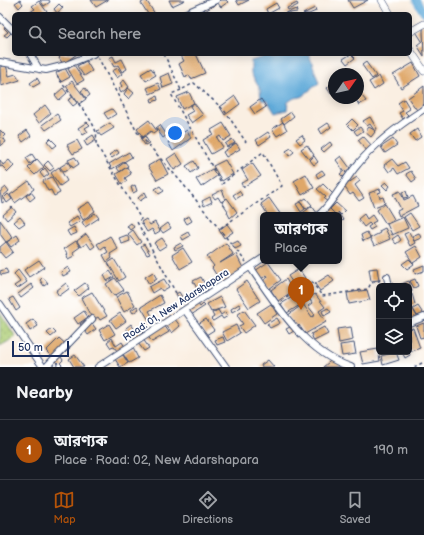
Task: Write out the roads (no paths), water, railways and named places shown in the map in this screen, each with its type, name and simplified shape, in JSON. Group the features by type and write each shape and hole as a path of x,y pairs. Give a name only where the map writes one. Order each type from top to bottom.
{"street":[{"path":"382,0 389,12"},
{"path":"188,12 212,1"},
{"path":"0,16 12,29"},
{"path":"412,31 424,24"},
{"path":"412,53 424,71"},
{"path":"31,56 39,69"},
{"path":"0,62 46,70 66,66 88,56"},
{"path":"322,212 338,194 356,165 366,154 424,109"},
{"name":"Road: 01, New Adarshapara","path":"98,367 251,268 260,260"},
{"path":"251,268 276,304 299,332 318,349 344,365 351,367"},
{"path":"386,277 388,283"},
{"path":"0,304 44,367 92,319"},
{"path":"184,310 226,367"},
{"path":"412,322 424,317"}],"water":[{"path":"267,56 275,59 277,56 310,56 319,83 301,97 294,98 288,102 287,110 275,113 267,100 261,101 260,89 251,74 251,61"}],"waterway":[{"path":"416,0 424,13"}],"place":[{"name":"আরণ্যক","path":"301,310"}]}
